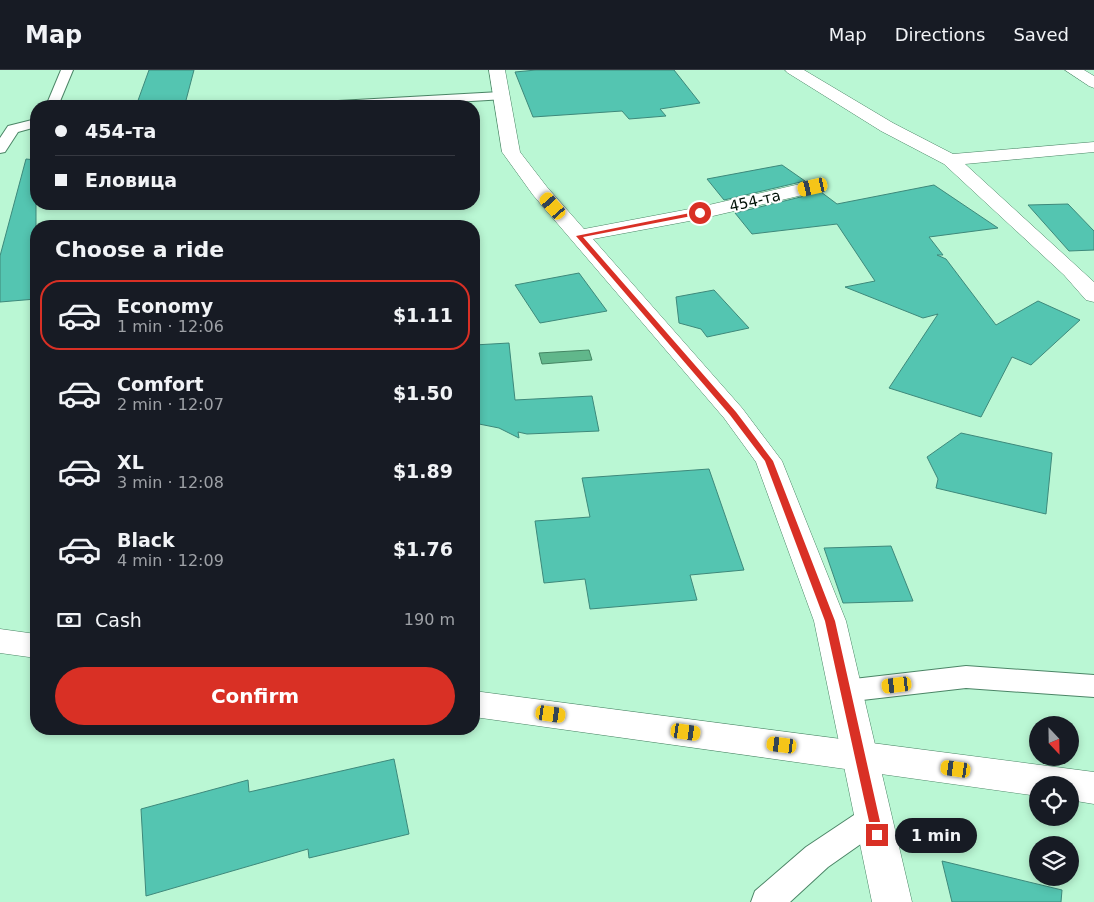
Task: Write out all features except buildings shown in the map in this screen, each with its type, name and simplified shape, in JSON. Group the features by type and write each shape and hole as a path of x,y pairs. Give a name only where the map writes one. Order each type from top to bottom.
{"street":[{"path":"497,70 511,152 540,191 733,413 769,461 830,621 892,902"},
{"path":"793,70 887,127 950,160 1071,271 1094,295"},
{"path":"1072,70 1094,83"},
{"path":"950,160 1094,147"},
{"name":"454-та","path":"579,236 700,213 813,187"},
{"path":"0,641 30,645"},
{"path":"480,705 1094,788"}],"lane":[{"path":"54,100 67,70"},
{"path":"428,100 500,96"},
{"path":"0,149 13,129 30,125"},
{"path":"845,691 966,677 1094,686"},
{"path":"767,902 817,857 874,818"}],"shaded area":[{"path":"589,350 592,360 542,364 539,353"}],"route":[{"path":"700,213 579,236 733,413 769,461 830,621 877,835"}]}
